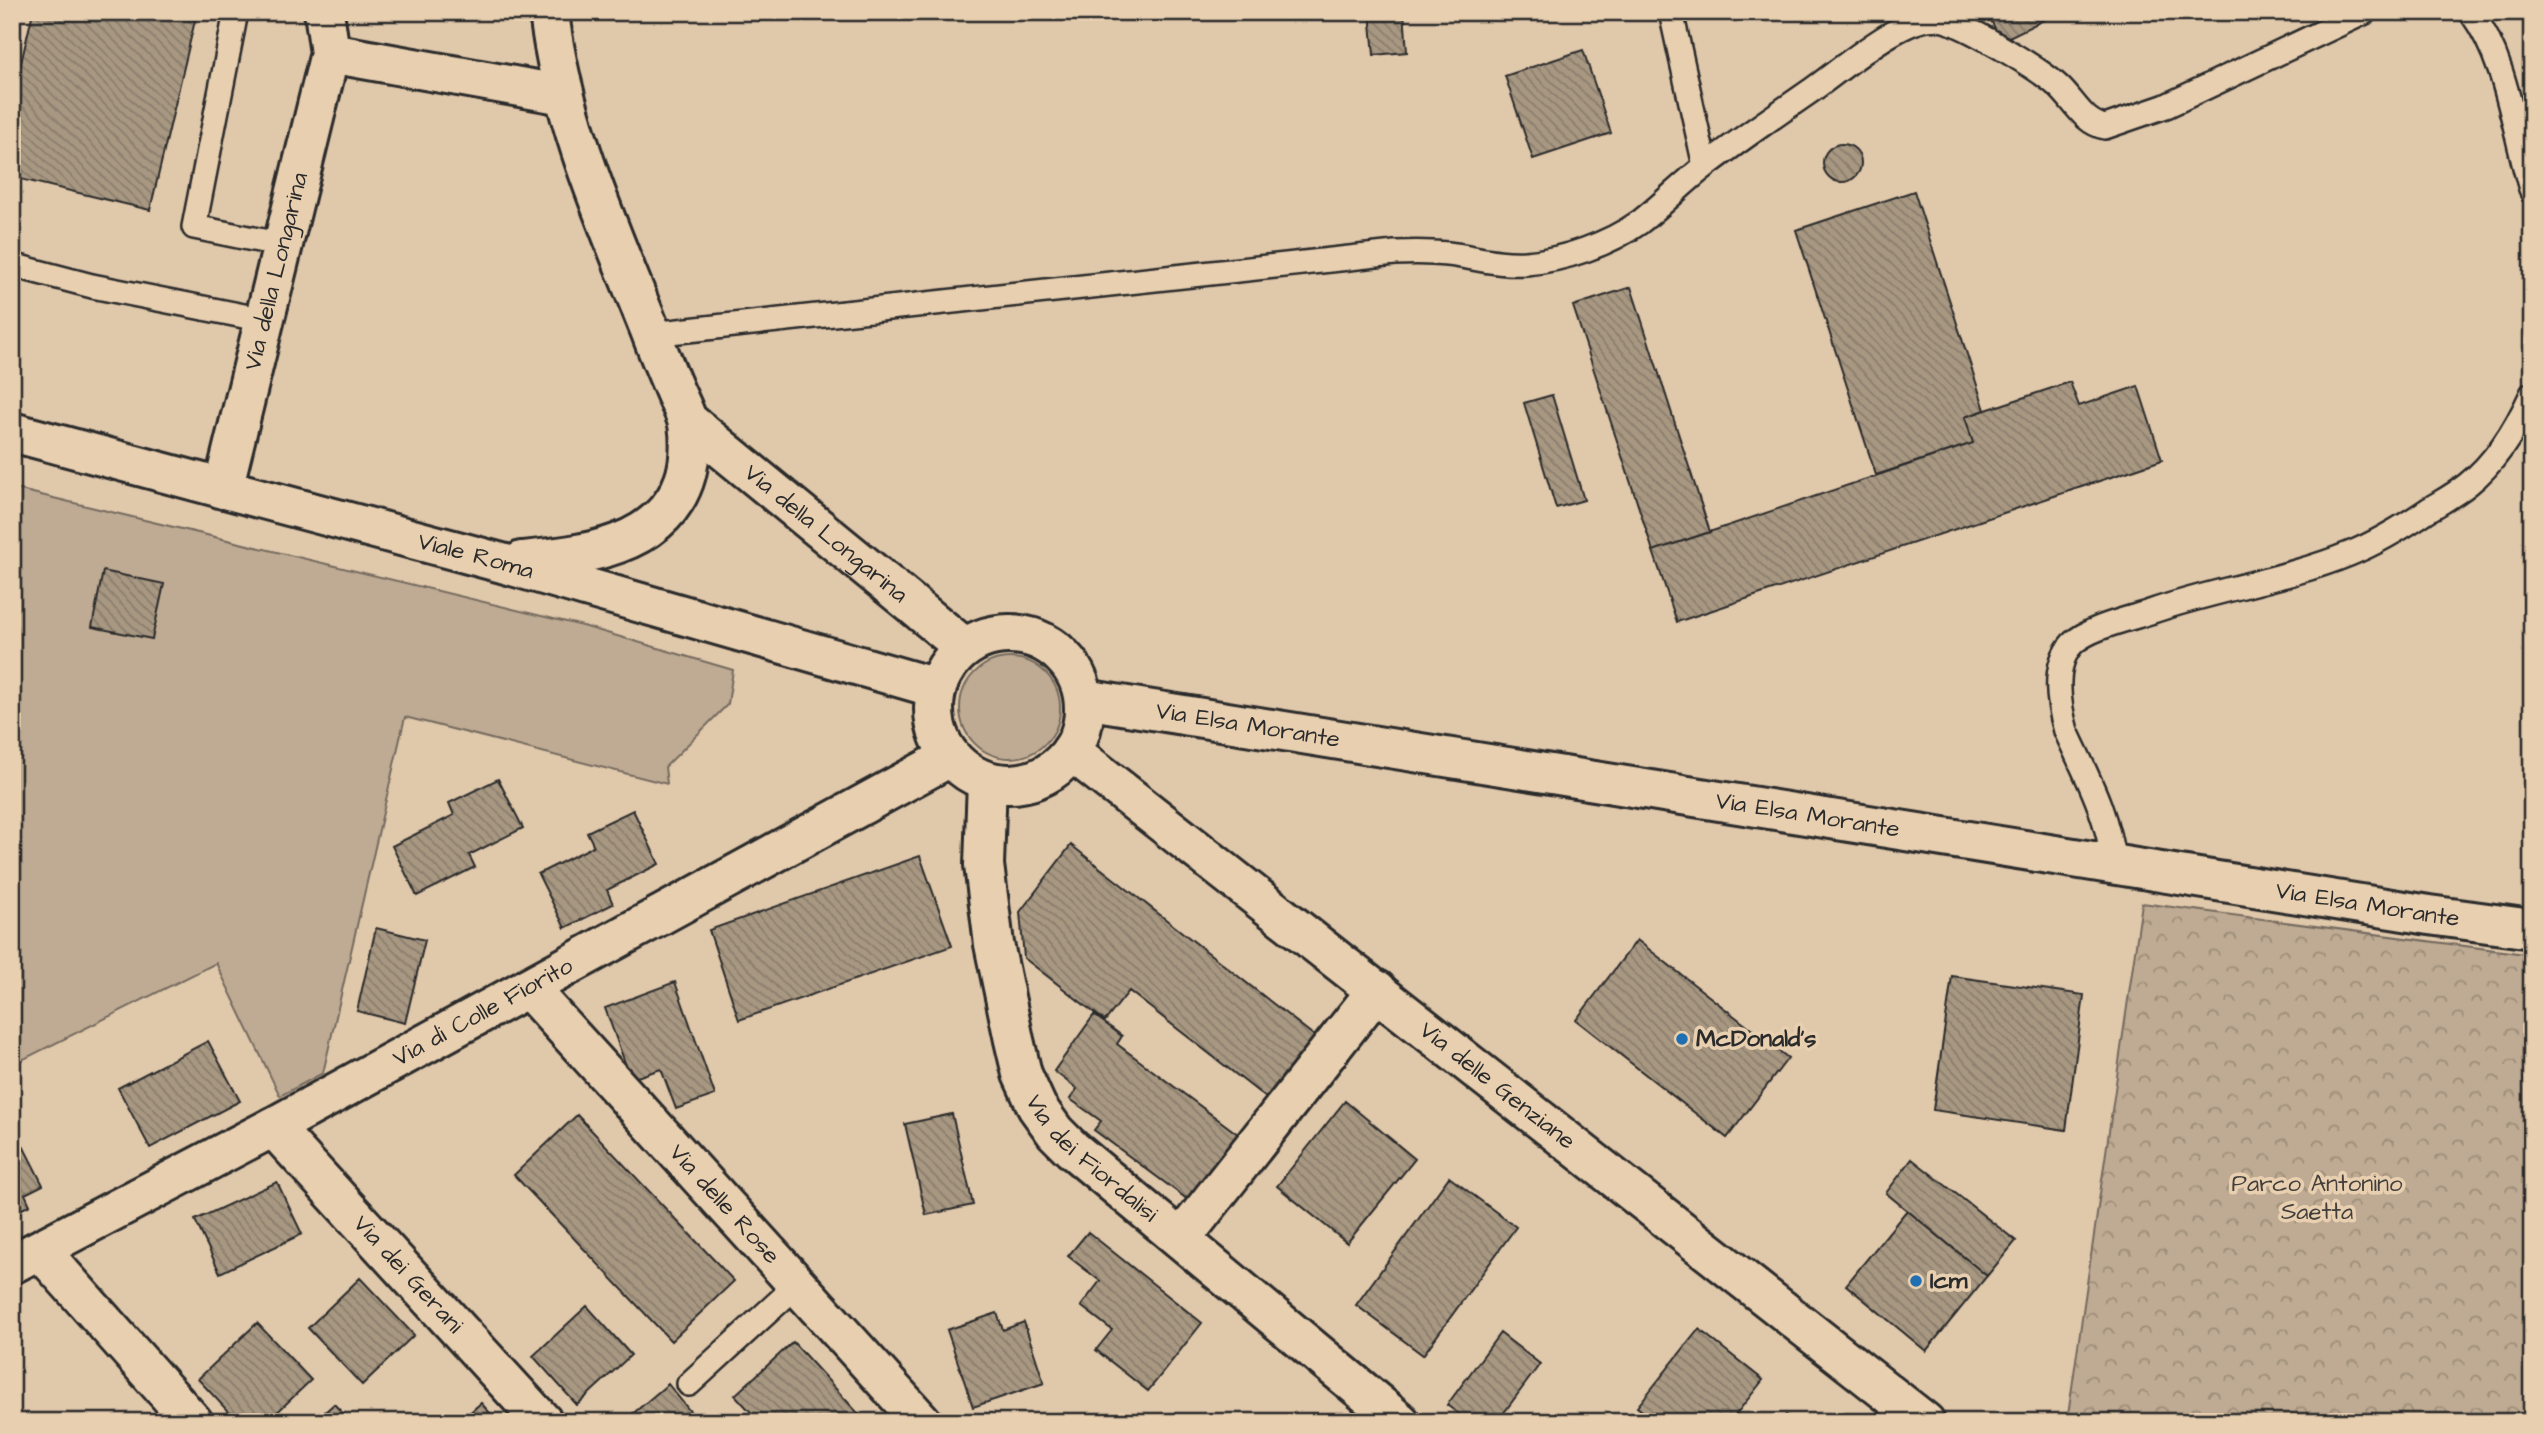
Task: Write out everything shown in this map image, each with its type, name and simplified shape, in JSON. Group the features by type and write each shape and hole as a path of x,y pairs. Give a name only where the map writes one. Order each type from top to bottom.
{"street":[{"name":"Via della Longarina","path":"223,488 330,53 324,12"},
{"name":"Via della Longarina","path":"502,563 592,552 619,543 648,528 669,507 684,481 689,451 688,421 583,159 564,95 549,12"},
{"path":"330,53 564,95"},
{"name":"Via della Longarina","path":"688,421 964,647"},
{"name":"Viale Roma","path":"12,432 502,563 936,688"},
{"path":"1013,633 1039,639 1060,653 1076,674 1084,699 1084,718 1071,751 1055,768 1034,780 1011,784 987,781 966,771 950,757 938,736 933,712 936,688 946,666 964,647 987,635 1013,633"},
{"name":"Via Elsa Morante","path":"1084,699 2114,865 2532,929"},
{"name":"Via delle Genziane","path":"1071,751 1925,1422"},
{"name":"Via di Colle Fiorito","path":"26,1257 273,1127 950,757"},
{"name":"Via dei Fiordalisi","path":"987,781 983,843 988,906 1015,1047 1029,1091 1045,1120 1072,1149 1400,1422"},
{"name":"Via delle Rose","path":"528,988 922,1422"},
{"path":"1181,1239 1377,990"},
{"name":"Via dei Gerani","path":"273,1127 543,1422"},
{"path":"26,1257 193,1422"}],"lane":[{"path":"236,12 194,227 283,245"},
{"path":"1671,12 1705,166"},
{"path":"651,334 1395,253 1448,254 1497,263 1529,263 1563,256 1623,232 1638,223 1705,166 1884,38 1926,18 1940,19 1964,28 2038,70 2059,87 2088,120 2105,127 2166,106 2365,12"},
{"path":"2471,12 2489,39 2502,76 2532,192"},
{"path":"12,265 92,286 264,320"},
{"path":"2114,865 2102,809 2062,718 2059,701 2060,675 2064,658 2072,645 2093,632 2161,608 2330,561 2391,534 2474,478 2508,440 2532,394"},
{"path":"689,1384 797,1285"}],"green space":[{"path":"12,488 583,626 733,670 728,704 665,767 667,784 405,717 323,1073 280,1096 216,963 12,1065"},
{"path":"1010,658 1038,666 1052,680 1060,708 1052,736 1038,750 1010,758 982,750 968,736 960,708 968,680 982,666"},
{"name":"Parco Antonino Saetta","path":"2142,903 2532,955 2532,1422 2067,1422"}],"building":[{"path":"33,12 197,12 150,210 12,177 12,101"},
{"path":"1370,12 1404,12 1407,52 1374,55"},
{"path":"1987,12 2060,12 2001,41"},
{"path":"1583,50 1611,133 1533,159 1505,76"},
{"path":"1842,144 1855,150 1861,163 1855,176 1842,182 1829,176 1823,163 1829,150"},
{"path":"1914,191 1985,410 1965,417 1973,443 1876,475 1796,230"},
{"path":"1631,287 1710,532 1653,551 1573,306"},
{"path":"2070,382 2079,406 2138,386 2162,460 1677,622 1653,551 1973,443 1965,417"},
{"path":"1552,395 1584,500 1556,508 1524,403"},
{"path":"103,571 164,584 152,639 92,627"},
{"path":"498,779 523,828 469,855 475,867 417,896 392,846 454,815 449,803"},
{"path":"633,810 659,864 607,890 613,904 565,928 538,874 594,846 587,832"},
{"path":"1071,845 1322,1042 1274,1104 1129,991 1105,1021 1024,958 1020,912"},
{"path":"920,856 952,946 739,1020 709,930"},
{"path":"376,928 425,940 405,1023 357,1011"},
{"name":"McDonald's","path":"1637,940 1788,1058 1727,1138 1576,1020"},
{"path":"1952,976 2084,995 2066,1130 1933,1110"},
{"path":"675,982 715,1095 676,1109 661,1069 631,1079 605,1008"},
{"path":"1094,1015 1122,1036 1117,1044 1243,1138 1195,1205 1094,1130 1101,1121 1070,1099 1077,1089 1054,1071"},
{"path":"208,1041 240,1101 150,1148 118,1088"},
{"path":"1345,1101 1415,1159 1347,1243 1277,1186"},
{"path":"952,1114 973,1205 926,1215 905,1124"},
{"path":"577,1115 734,1281 671,1341 514,1175"},
{"path":"13,1126 43,1185 25,1194 30,1205 12,1214"},
{"path":"1912,1159 2016,1241 1987,1276 1886,1193"},
{"path":"1449,1177 1516,1227 1423,1355 1356,1305"},
{"path":"277,1182 302,1234 220,1273 195,1220"},
{"name":"Icm","path":"1907,1210 1987,1276 1926,1351 1846,1285"},
{"path":"1088,1232 1202,1323 1148,1391 1096,1350 1112,1330 1081,1306 1100,1281 1068,1256"},
{"path":"360,1278 414,1335 362,1385 308,1328"},
{"path":"587,1306 631,1355 577,1405 533,1356"},
{"path":"997,1313 1003,1330 1024,1322 1044,1383 973,1407 947,1330"},
{"path":"257,1323 311,1380 267,1422 238,1422 198,1379"},
{"path":"1699,1329 1763,1380 1730,1422 1656,1422 1637,1407"},
{"path":"1500,1333 1540,1364 1497,1422 1469,1422 1447,1405"},
{"path":"793,1342 866,1422 760,1422 735,1395"},
{"path":"668,1384 692,1414 683,1422 623,1422"},
{"path":"481,1403 498,1422 459,1422"},
{"path":"334,1404 351,1422 314,1422"},
{"path":"1786,1415 1796,1422 1781,1422"}],"place":[{"name":"McDonald's","path":"1682,1039"},
{"name":"Icm","path":"1916,1281"}]}
